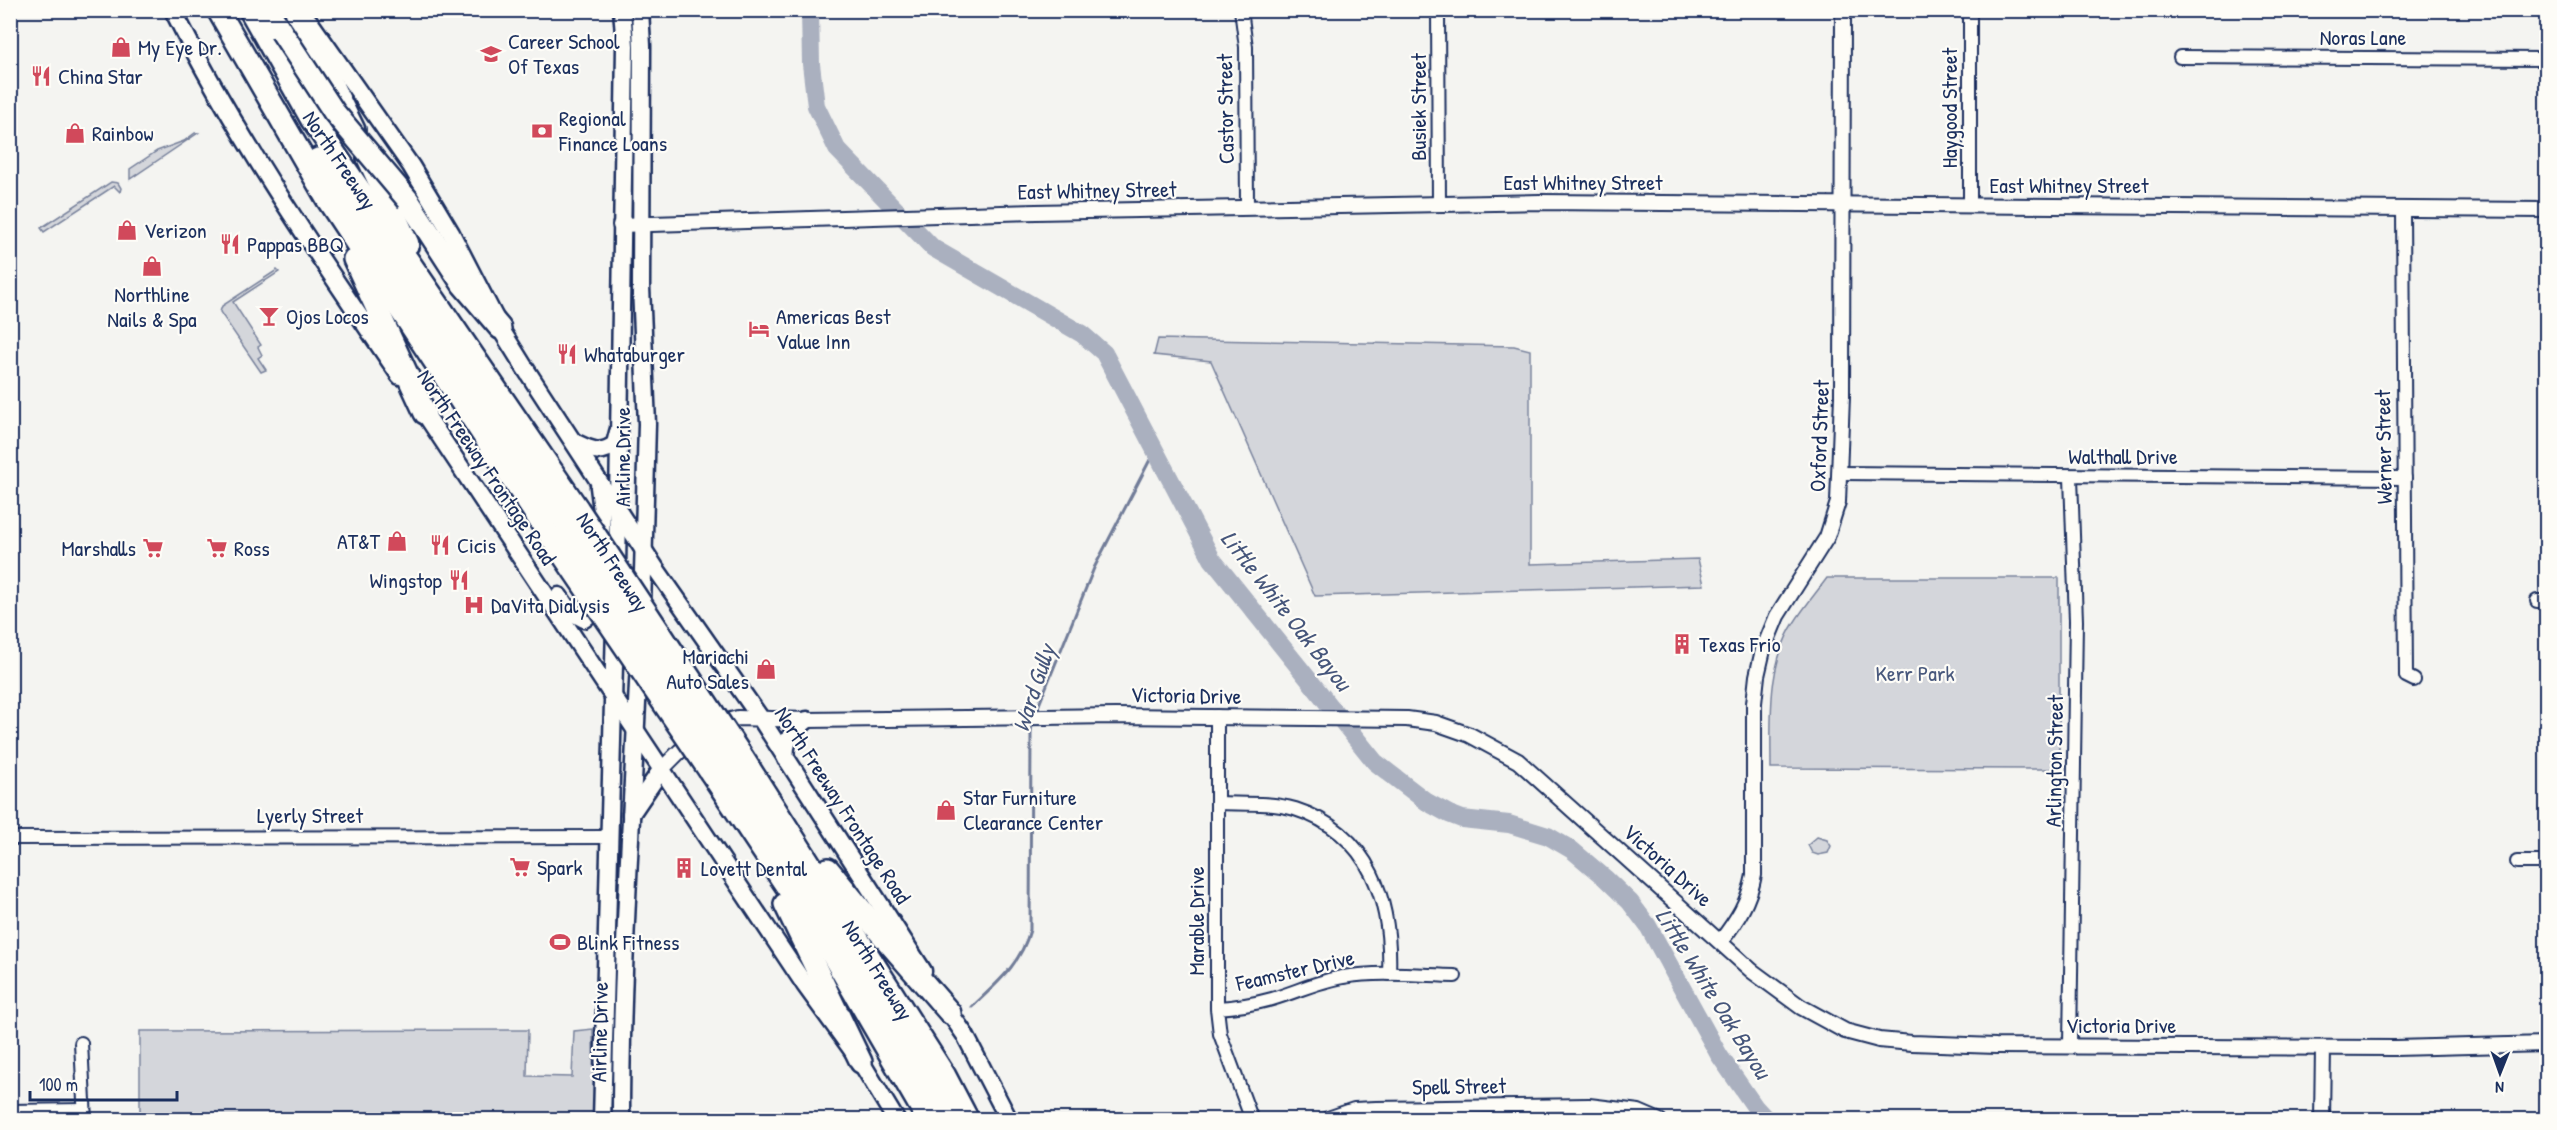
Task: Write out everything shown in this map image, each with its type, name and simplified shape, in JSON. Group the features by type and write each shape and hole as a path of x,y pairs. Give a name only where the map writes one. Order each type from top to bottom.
{"highway":[{"name":"North Freeway","path":"218,10 327,199 562,519 725,762 773,866 833,956 928,1119"},
{"name":"North Freeway","path":"232,10 290,115 725,762 880,1002 947,1119"},
{"name":"North Freeway","path":"250,10 312,120 430,294 562,519"},
{"path":"268,10 334,112 408,200 463,285 500,328"},
{"path":"296,11 388,199 430,294"},
{"path":"327,199 425,413"},
{"name":"North Freeway","path":"725,762 763,787 945,1076 968,1119"},
{"path":"763,787 882,935 950,1013"},
{"path":"773,866 784,902 861,1062"}],"main road":[{"name":"North Freeway Frontage Road","path":"173,10 227,111 309,242 805,986 861,1062 896,1119"},
{"name":"Airline Drive","path":"621,1119 608,828 619,512 620,225 625,46 622,10"},
{"name":"Airline Drive","path":"602,1119 615,981 629,877 645,551 647,424 641,313 642,46 640,10"},
{"name":"North Freeway Frontage Road","path":"296,11 308,20 411,166 451,233 500,328 645,551 761,719 965,1035 1009,1119"},
{"path":"625,46 642,46"},
{"path":"620,313 641,313"},
{"path":"572,441 591,450 603,451 615,444 619,428"},
{"path":"515,548 538,562 569,611 579,617 588,618 595,603 596,592 602,511 599,482"},
{"path":"786,759 784,747 788,739 795,729 807,720"},
{"path":"631,814 661,770"},
{"path":"641,800 656,790 676,793"},
{"path":"610,837 619,842 619,861 629,877"}],"street":[{"name":"Castor Street","path":"1241,10 1246,47 1247,207"},
{"name":"Busiek Street","path":"1438,10 1439,204"},
{"name":"Oxford Street","path":"1721,941 1750,896 1754,875 1754,703 1764,650 1777,616 1827,537 1838,502 1841,473 1843,10"},
{"name":"Haygood Street","path":"1970,10 1970,205"},
{"name":"Noras Lane","path":"2180,57 2547,59"},
{"name":"East Whitney Street","path":"620,225 1247,207 1540,202 2547,210"},
{"name":"Werner Street","path":"2403,209 2406,676 2414,680"},
{"name":"Walthall Drive","path":"1841,473 2071,477 2405,478"},
{"name":"Arlington Street","path":"2070,1046 2076,621 2071,477"},
{"name":"Victoria Drive","path":"661,770 680,751 724,722 738,718 807,720 1217,716 1407,720 1436,723 1470,735 1510,756 1538,777 1779,992 1824,1021 1845,1031 1879,1040 1912,1043 2070,1046 2323,1048 2547,1044"},
{"name":"Marable Drive","path":"1217,716 1217,1008 1220,1034 1252,1119"},
{"path":"1217,803 1272,805 1293,809 1314,816 1347,841 1364,861 1377,882 1384,905 1390,949 1389,974"},
{"name":"Lyerly Street","path":"10,838 610,837"},
{"path":"2517,862 2547,862"},
{"name":"Feamster Drive","path":"1217,1008 1241,1006 1272,999 1321,981 1344,976 1389,974 1455,976"},
{"path":"10,1111 84,1115 81,1043"},
{"path":"2322,1119 2323,1048"},
{"name":"Spell Street","path":"1322,1119 1354,1109 1602,1106 1639,1111 1660,1119"}],"green space":[{"path":"198,133 130,179 130,169 157,151 184,141"},
{"path":"111,182 118,183 121,188 120,192 114,186 44,232 41,228"},
{"path":"277,270 279,272 233,302 261,345 258,347 262,355 258,358 266,370 261,372 220,312 222,306"},
{"path":"1158,339 1514,346 1530,350 1530,564 1698,559 1704,585 1315,596 1211,361 1154,355"},
{"name":"Kerr Park","path":"1827,578 2059,578 2059,769 1771,768 1772,693 1779,656 1794,623"},
{"path":"1817,837 1827,840 1831,846 1828,853 1818,855 1812,853 1808,845"},
{"path":"593,1029 594,1116 140,1118 140,1031 528,1030 527,1076 572,1077 574,1031"}],"waterway":[{"name":"Little White Oak Bayou","path":"810,10 811,64 816,106 837,149 933,248 1082,334 1104,353 1212,559 1375,762 1427,802 1449,814 1462,819 1509,824 1548,836 1572,850 1630,902 1648,926 1719,1055 1755,1107 1767,1120"},
{"name":"Ward Gully","path":"1036,712 1094,568 1155,450"},
{"name":"Ward Gully","path":"972,1007 1014,963 1021,953 1030,930 1031,731 1033,721"}],"place":[{"name":"My Eye Dr.","path":"121,47"},
{"name":"Career School Of Texas","path":"491,54"},
{"name":"China Star","path":"41,76"},
{"name":"Regional Finance Loans","path":"542,131"},
{"name":"Rainbow","path":"75,133"},
{"name":"Verizon","path":"127,230"},
{"name":"Pappas BBQ","path":"230,244"},
{"name":"Northline Nails & Spa","path":"152,266"},
{"name":"Ojos Locos","path":"269,316"},
{"name":"Americas Best Value Inn","path":"759,329"},
{"name":"Whataburger","path":"567,354"},
{"name":"AT&T","path":"397,541"},
{"name":"Cicis","path":"440,545"},
{"name":"Marshalls","path":"153,548"},
{"name":"Ross","path":"217,548"},
{"name":"Wingstop","path":"459,580"},
{"name":"DaVita Dialysis","path":"474,605"},
{"name":"Texas Frio","path":"1682,644"},
{"name":"Mariachi Auto Sales","path":"766,669"},
{"name":"Star Furniture Clearance Center","path":"946,810"},
{"name":"Spark","path":"520,867"},
{"name":"Lovett Dental","path":"684,868"},
{"name":"Blink Fitness","path":"560,942"}]}
